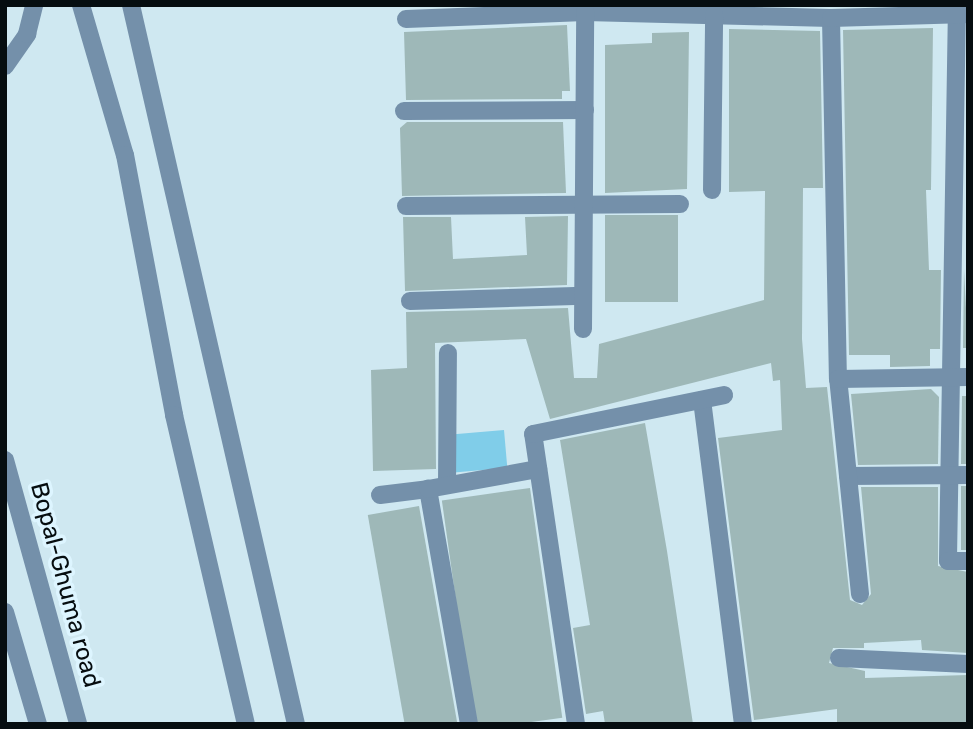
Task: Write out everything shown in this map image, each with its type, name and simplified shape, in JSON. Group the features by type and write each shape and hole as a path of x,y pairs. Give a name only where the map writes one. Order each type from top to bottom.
{"street":[{"path":"5,66 27,34 34,5"},
{"path":"81,5 125,155 174,415 246,724"},
{"path":"131,5 296,724"},
{"path":"406,19 482,11 585,12 611,9 713,15 782,11 831,18 961,11 963,171 959,377 947,475 948,561 968,561"},
{"path":"583,329 585,12"},
{"path":"712,190 713,15"},
{"path":"831,18 838,379 860,594"},
{"path":"404,111 585,110"},
{"path":"406,206 680,204"},
{"path":"410,301 583,296"},
{"path":"447,485 448,353"},
{"path":"838,379 959,377"},
{"path":"576,724 533,434 724,395"},
{"path":"702,400 743,724"},
{"name":"Bopal-Ghuma road","path":"5,460 78,724"},
{"path":"380,495 538,469"},
{"path":"848,476 968,475"},
{"path":"428,489 469,724"},
{"path":"5,612 38,724"},
{"path":"839,658 968,664"}],"shaded area":[{"path":"504,430 507,468 455,472 451,435"}],"building":[{"path":"567,25 570,91 562,91 562,99 406,100 404,32"},
{"path":"933,28 931,190 926,190 929,270 941,270 940,349 930,349 930,366 890,367 890,355 849,355 843,30"},
{"path":"729,29 820,31 823,188 803,188 802,339 806,388 827,387 850,600 862,605 871,594 861,487 938,487 938,566 968,572 968,653 922,650 921,640 864,643 864,648 833,648 829,663 865,671 865,678 968,675 968,724 837,724 837,709 754,720 718,438 782,430 780,380 773,381 771,363 550,419 526,339 435,343 436,469 373,471 371,370 407,368 406,312 568,308 574,378 597,378 599,344 764,300 765,191 729,192"},
{"path":"689,32 687,189 605,193 605,45 652,43 652,33"},
{"path":"407,122 563,122 566,193 402,196 400,128"},
{"path":"605,215 678,215 678,302 605,302"},
{"path":"568,216 567,285 405,291 403,217 451,217 453,259 527,255 525,217"},
{"path":"964,269 968,348 963,348"},
{"path":"931,389 939,397 938,464 858,465 851,394"},
{"path":"962,396 968,396 968,464 961,464"},
{"path":"645,423 693,724 605,724 603,711 586,714 573,628 590,625 560,440"},
{"path":"961,486 968,486 968,550 961,550"},
{"path":"530,488 562,718 518,724 473,724 442,500"},
{"path":"419,506 457,724 405,724 368,515"}]}
